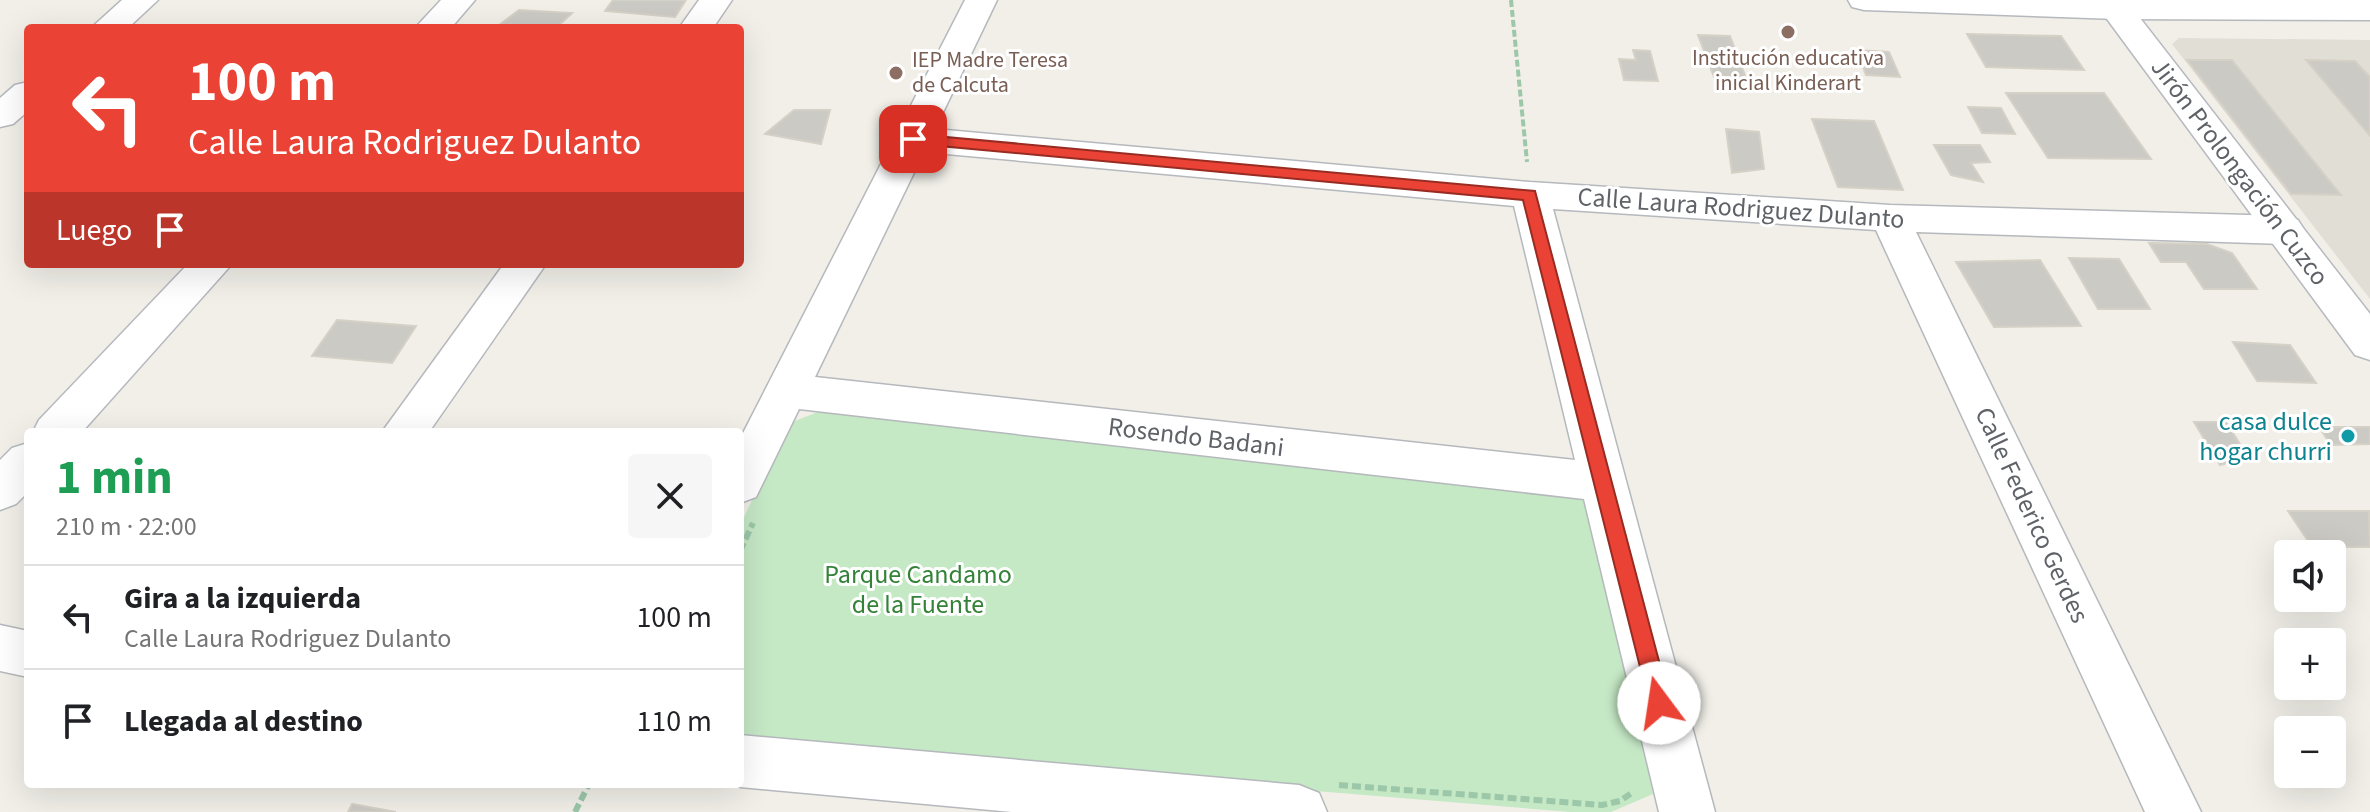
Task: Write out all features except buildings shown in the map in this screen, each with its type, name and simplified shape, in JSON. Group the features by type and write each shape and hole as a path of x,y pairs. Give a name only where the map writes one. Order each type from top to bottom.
{"street":[{"path":"113,24 142,0"},
{"path":"436,24 459,0"},
{"path":"699,24 716,0"},
{"path":"744,476 981,0"},
{"path":"1864,0 2370,10"},
{"name":"Jirón Prolongación Cuzco","path":"2113,5 2370,344"},
{"path":"0,116 24,96"},
{"name":"Calle Laura Rodriguez Dulanto","path":"913,139 1530,195 1890,218 2284,230"},
{"path":"1530,195 1687,812"},
{"name":"Calle Federico Gerdes","path":"1890,218 2173,812"},
{"path":"59,428 208,268"},
{"path":"407,428 523,268"},
{"name":"Rosendo Badani","path":"789,391 1603,482"},
{"path":"0,491 24,465"},
{"path":"0,648 24,653"},
{"path":"744,761 1299,812"}],"path":[{"path":"1511,0 1530,195"},
{"path":"575,812 587,788"}],"shaded area":[{"path":"2179,38 2370,40 2370,299 2172,44"}],"green space":[{"name":"Parque Candamo de la Fuente","path":"826,409 1567,490 1594,508 1653,794 1611,812 1571,812 744,744 744,517 787,424"}],"place":[{"name":"Institución educativa inicial Kinderart","path":"1788,32"},
{"name":"IEP Madre Teresa de Calcuta","path":"896,73"},
{"name":"casa dulce hogar churri","path":"2348,436"}],"route":[{"path":"913,139 1530,195 1659,703"}]}
